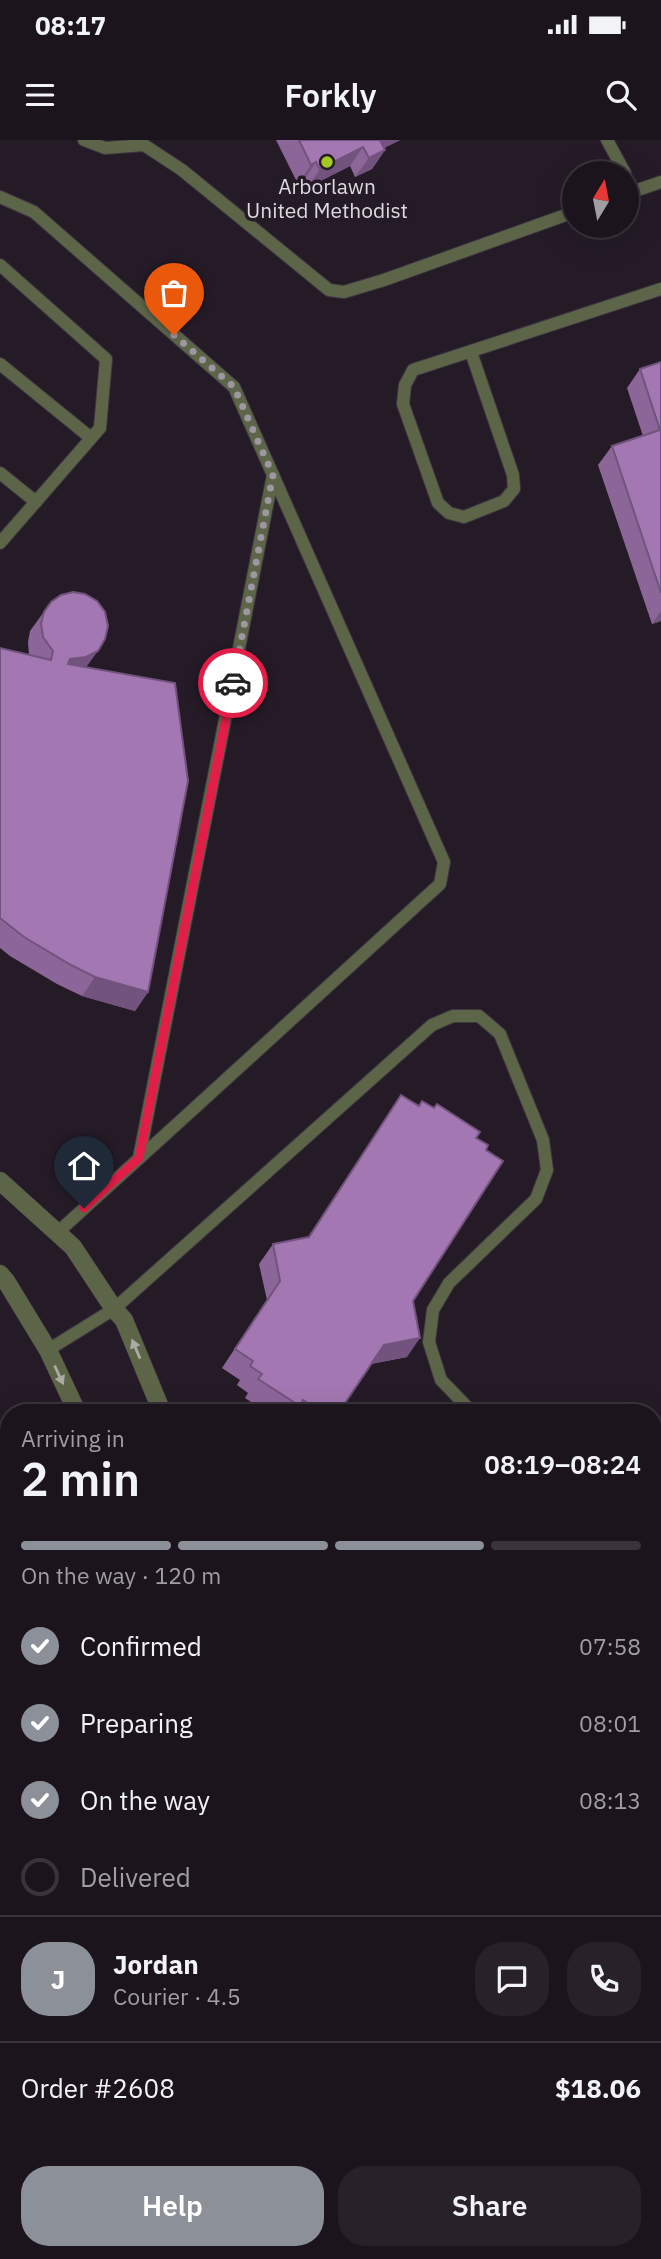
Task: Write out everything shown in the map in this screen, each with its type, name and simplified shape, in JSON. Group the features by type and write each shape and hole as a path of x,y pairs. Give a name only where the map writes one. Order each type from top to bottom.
{"street":[{"path":"0,1181 73,1247 124,1320 159,1404"},
{"path":"0,1274 48,1350 73,1404"}],"lane":[{"path":"84,140 105,148 144,143 329,290 344,292 384,280 562,216"},
{"path":"607,140 618,161"},
{"path":"639,189 661,181"},
{"path":"0,197 34,212 234,387 444,862 440,884 57,1233"},
{"path":"0,265 106,359 100,428 0,543"},
{"path":"471,352 513,475 514,489 504,501 464,517 449,513 438,503 404,404 405,385 414,370 661,289"},
{"path":"0,364 91,438"},
{"path":"0,473 36,502"},
{"path":"139,1158 273,475"},
{"path":"48,1350 114,1309 432,1025 453,1016 479,1016 500,1034 543,1140 547,1170 536,1199 449,1283 433,1310 429,1342 441,1380 464,1404"}],"building":[{"path":"299,140 380,140 385,150 369,158 363,147 320,169 316,162 311,165"},
{"path":"661,362 661,593 612,446 660,430 640,369"},
{"path":"73,592 85,594 97,601 105,612 108,626 98,651 86,657 70,659 68,664 175,683 188,781 148,992 95,977 71,965 24,937 0,918 0,648 51,660 53,651 43,637 41,623 44,612 51,602 61,595"},
{"path":"401,1095 419,1106 422,1101 434,1108 437,1104 480,1132 476,1138 488,1145 486,1150 503,1161 413,1301 420,1338 384,1345 344,1404 309,1404 303,1400 301,1404 297,1404 258,1379 262,1374 250,1366 253,1361 235,1349 280,1281 273,1244 309,1237"}],"way so far":[{"path":"174,335 234,387 273,475 233,683"}],"place":[{"name":"Arborlawn United Methodist","path":"327,162"}],"route":[{"path":"84,1208 139,1158 233,683"}]}
